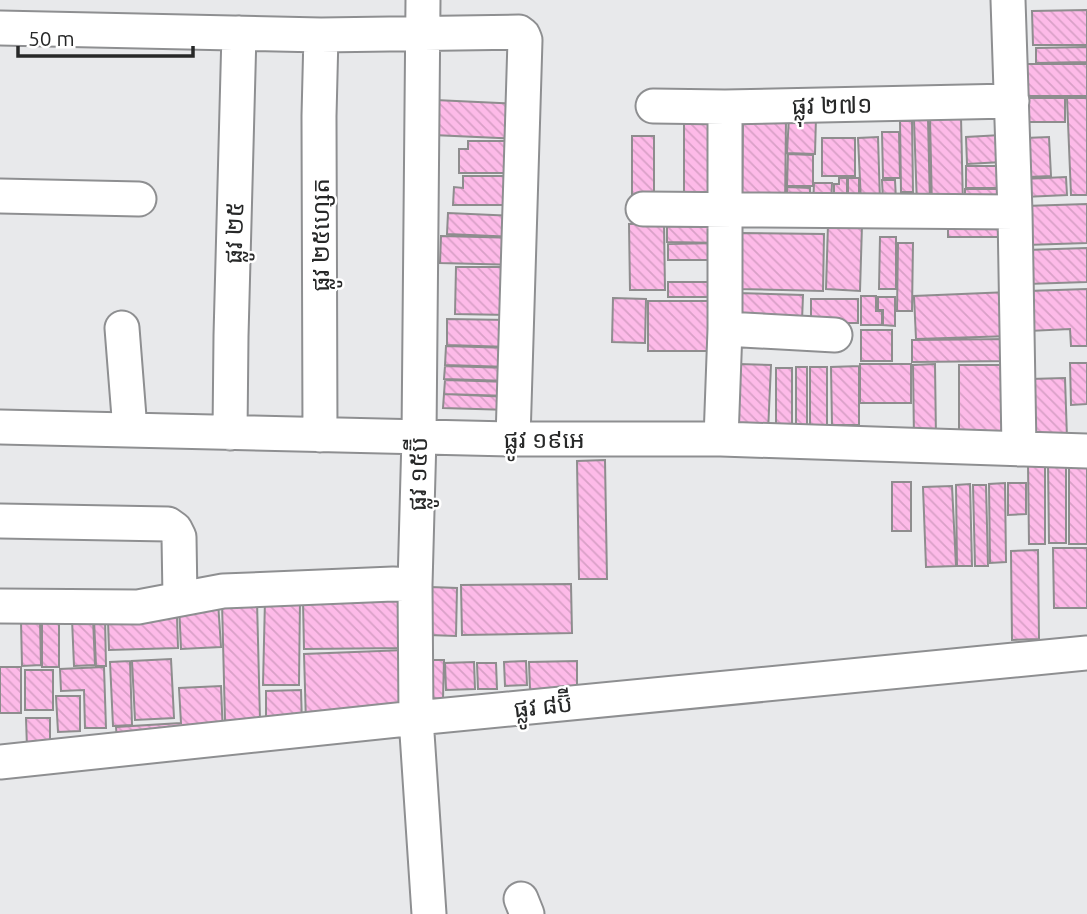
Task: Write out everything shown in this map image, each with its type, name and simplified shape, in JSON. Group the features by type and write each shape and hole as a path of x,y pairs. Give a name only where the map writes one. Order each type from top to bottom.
{"street":[{"name":"ផ្លូវ ១៥ប៊ី","path":"423,0 415,585 416,718 429,914"},
{"path":"1008,0 1019,449"},
{"path":"0,28 321,35 519,32 523,35 525,40 513,439"},
{"name":"ផ្លូវ ២៥","path":"230,433 239,33"},
{"name":"ផ្លូវ ២៥ហ្សេត","path":"320,435 321,35"},
{"name":"ផ្លុវ ២៧១","path":"653,106 1012,102"},
{"path":"721,439 725,329 725,107"},
{"path":"0,197 139,199"},
{"path":"643,209 1015,212"},
{"path":"122,328 130,430"},
{"path":"725,329 835,335"},
{"name":"ផ្លូវ ១៩អេ","path":"0,427 513,439 721,439 1087,452"},
{"path":"0,521 169,524 179,537 180,598"},
{"path":"0,606 138,607 223,591 415,585"},
{"name":"ផ្លូវ ៨ប៊ី","path":"0,761 1087,653"}],"building":[{"path":"1087,10 1087,45 1033,45 1032,11"},
{"path":"1087,47 1087,62 1036,63 1036,48"},
{"path":"1023,64 1087,64 1087,96 1023,96"},
{"path":"1023,98 1065,98 1065,122 1023,122"},
{"path":"1067,98 1087,98 1087,195 1071,195"},
{"path":"435,100 519,104 518,139 433,135"},
{"path":"684,116 717,116 716,204 684,204"},
{"path":"789,116 816,117 815,154 787,153"},
{"path":"961,117 963,207 932,208 930,118"},
{"path":"928,119 930,205 917,206 914,120"},
{"path":"743,120 786,120 785,208 742,207"},
{"path":"900,121 912,121 913,192 901,192"},
{"path":"882,132 899,132 900,178 883,178"},
{"path":"1001,135 1002,162 967,164 966,137"},
{"path":"632,136 654,136 654,201 632,201"},
{"path":"878,137 880,202 861,202 858,138"},
{"path":"1049,137 1051,176 1028,177 1025,138"},
{"path":"822,138 855,138 855,176 822,176"},
{"path":"468,141 518,141 518,173 459,173 459,149 468,149"},
{"path":"788,154 813,155 813,186 787,186"},
{"path":"966,166 1005,166 1005,188 966,188"},
{"path":"463,176 513,176 513,205 453,205 454,187 463,188"},
{"path":"1066,177 1067,195 1024,197 1023,179"},
{"path":"839,178 847,178 847,209 834,209 834,184 839,184"},
{"path":"848,178 859,178 859,209 848,209"},
{"path":"882,180 895,180 896,200 883,200"},
{"path":"814,183 832,183 831,208 813,208"},
{"path":"787,187 810,188 810,207 787,207"},
{"path":"965,189 1004,189 1004,205 965,205"},
{"path":"1087,204 1087,243 1026,245 1025,206"},
{"path":"448,213 517,216 516,237 447,234"},
{"path":"1003,219 1003,237 948,237 948,220"},
{"path":"664,223 665,290 630,290 629,224"},
{"path":"828,224 862,225 860,291 826,289"},
{"path":"667,226 722,227 722,243 667,242"},
{"path":"741,233 824,234 823,291 739,289"},
{"path":"441,236 516,238 515,265 440,263"},
{"path":"880,237 896,237 896,289 879,289"},
{"path":"721,243 721,260 668,260 668,244"},
{"path":"898,243 913,243 912,311 897,311"},
{"path":"1087,248 1087,282 1027,284 1026,250"},
{"path":"456,267 515,267 514,315 455,314"},
{"path":"668,282 722,282 722,297 668,297"},
{"path":"1087,289 1087,346 1071,346 1070,329 1029,331 1028,291"},
{"path":"1009,292 1011,336 916,339 914,296"},
{"path":"737,293 803,295 802,321 736,319"},
{"path":"861,296 876,296 876,311 882,311 882,325 861,325"},
{"path":"878,297 895,297 895,326 883,325 883,310 878,310"},
{"path":"613,298 646,299 645,343 612,342"},
{"path":"811,299 858,299 858,323 811,323"},
{"path":"648,301 717,301 717,351 648,351"},
{"path":"447,319 513,320 513,347 447,345"},
{"path":"861,330 892,330 892,361 861,361"},
{"path":"1010,339 1010,361 912,362 912,340"},
{"path":"446,346 513,348 512,367 445,365"},
{"path":"1070,363 1087,363 1087,404 1071,405"},
{"path":"738,364 771,365 768,432 735,430"},
{"path":"860,364 911,364 911,403 860,403"},
{"path":"935,364 936,439 914,439 913,365"},
{"path":"959,365 1012,365 1012,442 959,442"},
{"path":"445,366 511,368 511,381 444,379"},
{"path":"859,366 859,425 832,425 831,367"},
{"path":"796,367 807,367 807,432 796,432"},
{"path":"810,367 827,367 827,433 810,433"},
{"path":"776,368 792,368 792,431 776,431"},
{"path":"1065,378 1067,438 1031,439 1030,379"},
{"path":"445,380 512,382 511,396 444,394"},
{"path":"444,394 511,397 511,410 443,408"},
{"path":"605,460 607,579 579,579 577,461"},
{"path":"1048,463 1066,463 1066,543 1049,543"},
{"path":"1069,463 1087,463 1087,544 1069,544"},
{"path":"1028,464 1045,464 1045,544 1029,544"},
{"path":"892,482 911,482 911,531 892,531"},
{"path":"1005,483 1006,562 990,563 989,484"},
{"path":"1008,483 1026,483 1026,514 1008,515"},
{"path":"970,484 972,566 957,566 956,485"},
{"path":"973,485 986,485 988,566 975,566"},
{"path":"952,486 956,566 926,567 923,487"},
{"path":"1053,548 1087,548 1087,608 1054,608"},
{"path":"1038,550 1039,639 1012,640 1011,551"},
{"path":"571,584 572,633 462,635 461,585"},
{"path":"430,587 457,588 456,636 429,635"},
{"path":"265,599 300,599 299,685 263,685"},
{"path":"406,599 406,648 304,649 303,601"},
{"path":"257,601 260,720 225,721 222,602"},
{"path":"218,602 221,647 181,649 179,604"},
{"path":"177,617 178,648 109,650 108,620"},
{"path":"93,618 95,665 74,666 72,619"},
{"path":"94,619 105,619 106,666 96,666"},
{"path":"21,621 40,621 41,665 22,666"},
{"path":"42,621 59,621 59,667 42,667"},
{"path":"405,650 407,719 306,723 304,654"},
{"path":"171,659 174,718 135,720 132,661"},
{"path":"427,660 444,660 443,699 426,698"},
{"path":"130,661 132,725 113,726 110,662"},
{"path":"526,661 527,685 505,686 504,662"},
{"path":"577,661 577,689 530,690 529,662"},
{"path":"474,662 475,689 446,690 445,663"},
{"path":"477,663 496,663 497,689 478,689"},
{"path":"0,667 21,667 21,713 0,713"},
{"path":"104,667 106,728 85,728 84,690 61,691 60,669"},
{"path":"25,670 53,670 53,710 25,710"},
{"path":"221,686 223,736 117,741 116,727 181,723 179,688"},
{"path":"301,690 302,725 266,725 266,691"},
{"path":"56,696 80,696 80,731 58,732"},
{"path":"26,718 50,718 50,748 27,748"}]}
